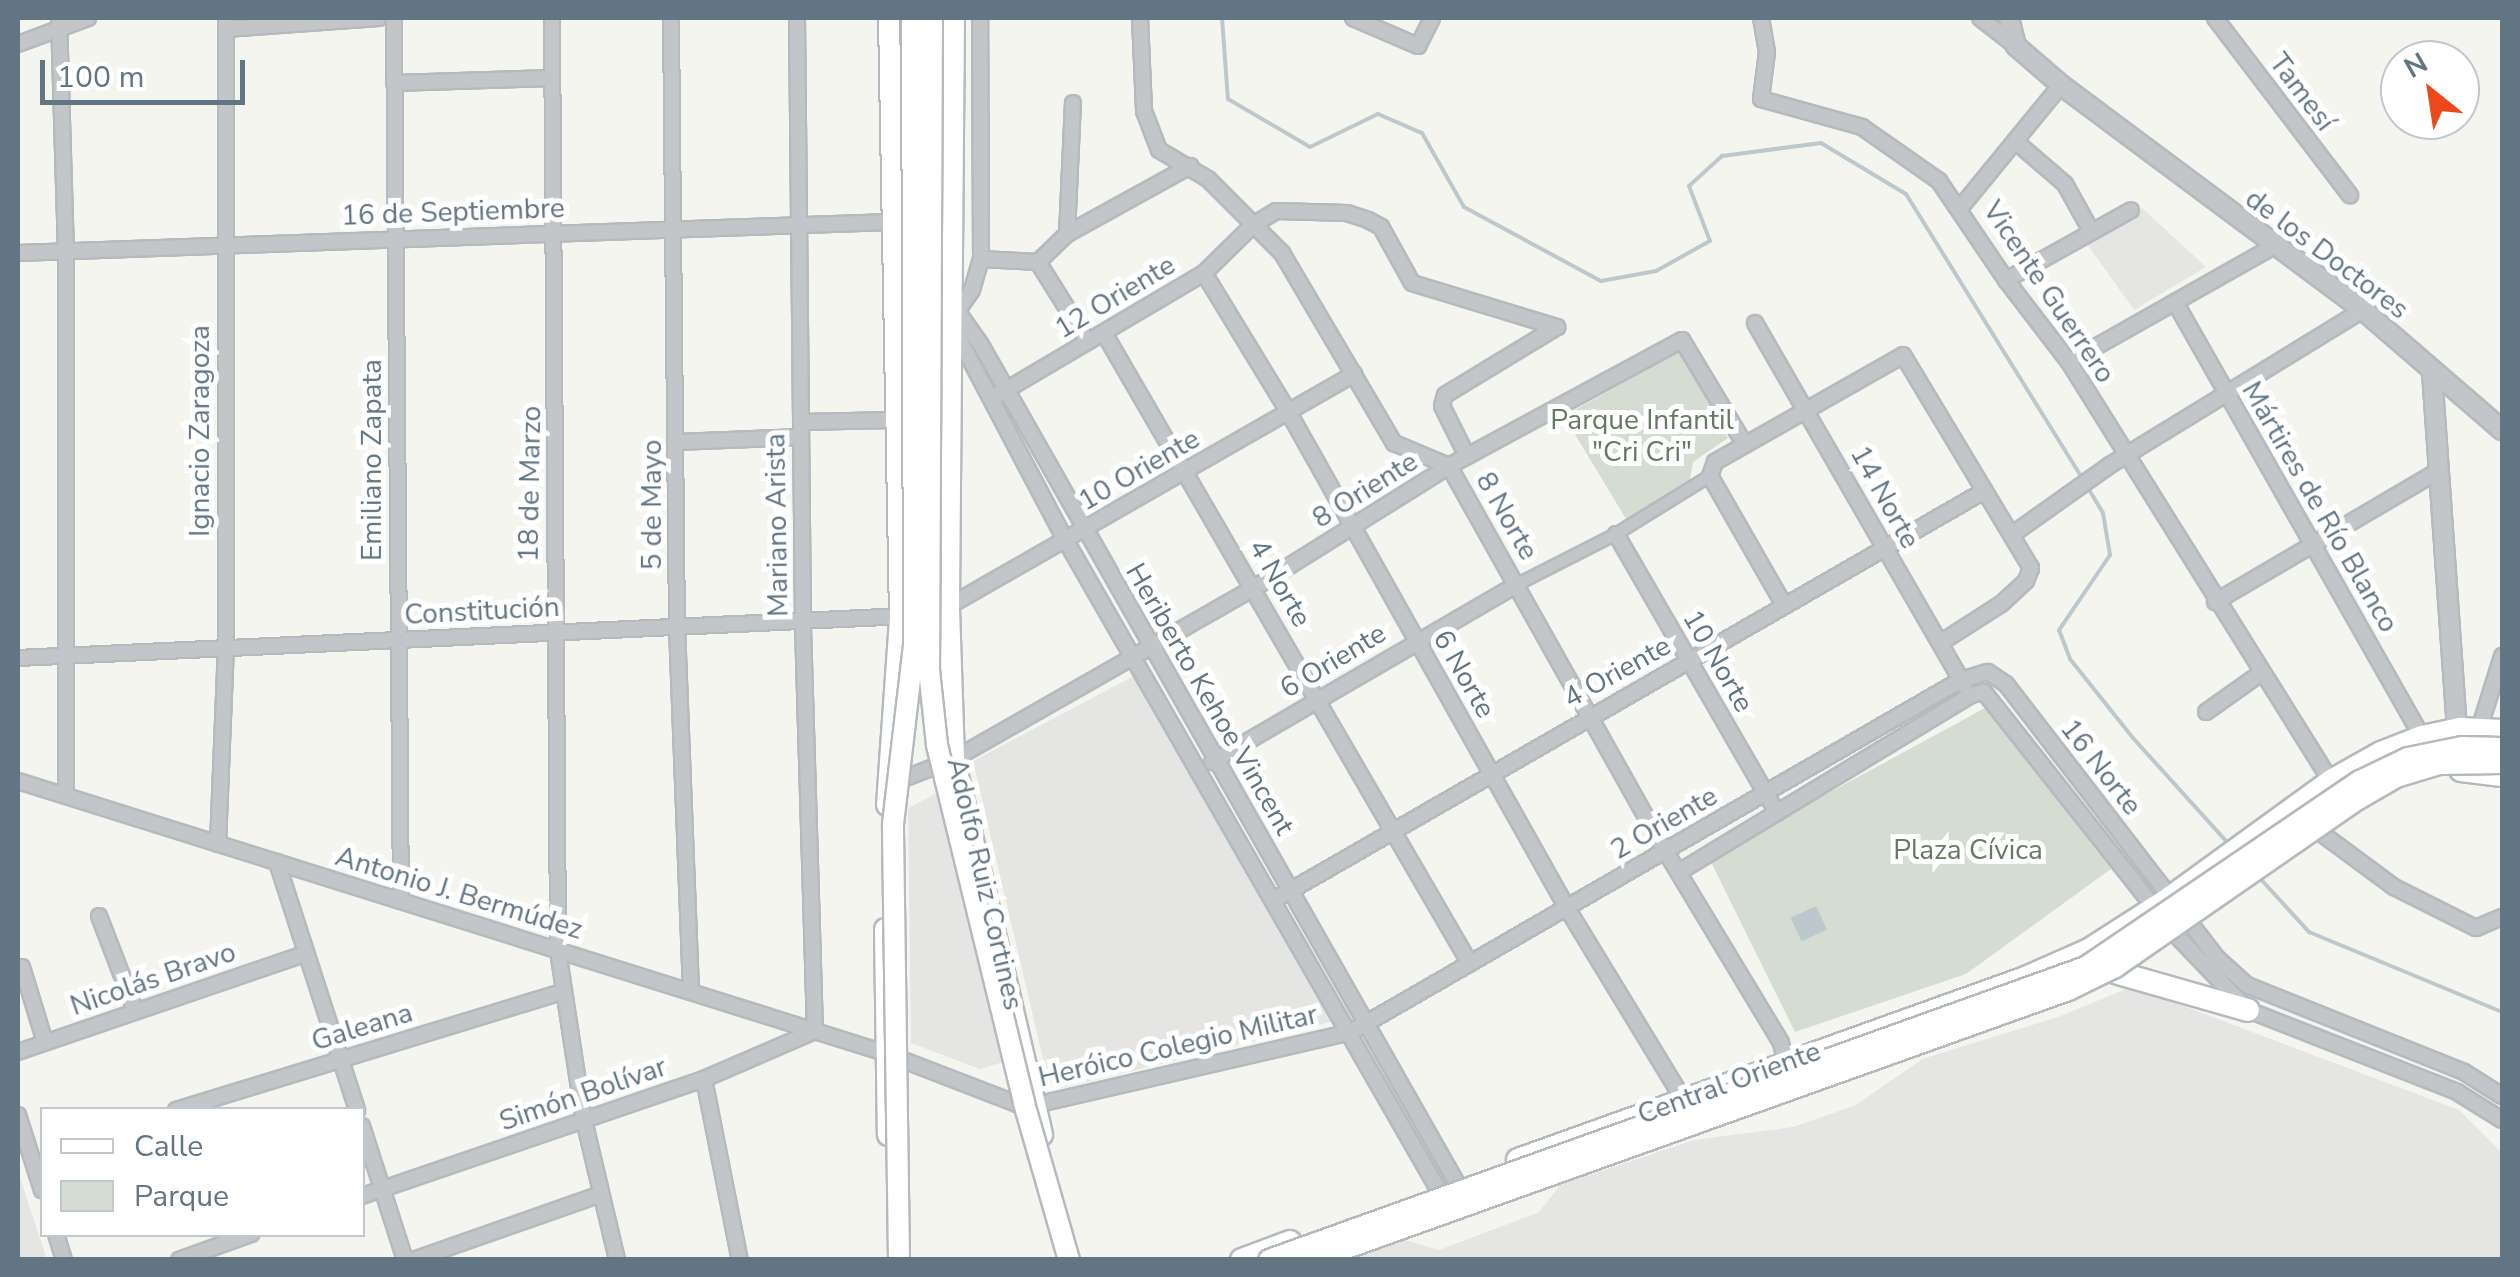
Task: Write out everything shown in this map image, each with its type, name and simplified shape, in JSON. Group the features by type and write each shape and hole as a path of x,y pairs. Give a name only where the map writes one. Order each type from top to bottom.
{"main road":[{"path":"889,18 900,617 888,785 885,1053 896,1260"},
{"path":"896,1260 893,841 914,645 912,18"},
{"path":"932,18 928,670 936,745 1024,1103 1071,1260"},
{"name":"Adolfo Ruiz Cortines","path":"954,18 949,608 954,758 1071,1260"},
{"name":"Central Oriente","path":"1242,1260 2023,979 2089,950 2163,903 2331,781 2422,737 2469,729 2502,732"},
{"path":"1269,1260 2068,974 2138,934 2360,781 2408,758 2462,747 2502,748"},
{"path":"1310,1260 2068,990 2115,966 2358,798 2396,776 2439,763 2502,762"},
{"path":"2461,770 2502,775"},
{"name":"Central Oriente","path":"1333,1260 2034,1010 2118,973 2382,793 2461,770"},
{"path":"2118,973 2248,1010"}],"street":[{"path":"18,44 59,24 88,18"},
{"path":"226,23 379,18"},
{"name":"Emiliano Zapata","path":"394,18 401,901"},
{"name":"18 de Marzo","path":"552,18 558,950 584,1120 618,1260"},
{"name":"5 de Mayo","path":"671,18 677,627 692,992"},
{"name":"Mariano Arista","path":"797,18 803,621 815,1031"},
{"name":"Adolfo Ruiz Cortines","path":"953,309 972,290 980,259 980,18"},
{"name":"8 Norte","path":"1140,18 1144,111 1159,150 1190,166 1282,254 1394,443 1448,466 1666,852 1781,1043 1792,1098"},
{"path":"1353,18 1418,46 1432,18"},
{"name":"Vicente Guerrero","path":"1761,18 1767,52 1760,103 1862,127 1939,180 1961,207 2006,280 2069,362 2215,602 2331,781"},
{"name":"de los Doctores","path":"1980,18 2061,85 2363,310 2502,430"},
{"path":"2009,18 2016,46"},
{"name":"Tamesí","path":"2215,18 2350,195"},
{"name":"Ignacio Zaragoza","path":"218,844 226,647 226,23"},
{"path":"59,24 66,252 66,796"},
{"path":"394,83 552,78"},
{"path":"1961,207 2061,85"},
{"path":"1067,234 1073,103"},
{"path":"2016,141 2065,184 2091,231"},
{"path":"980,259 1038,262 1067,234 1190,166"},
{"path":"2006,280 2131,210"},
{"path":"1253,224 1276,211 1357,217 1381,227 1412,283 1557,327 1445,395 1442,406 1467,456"},
{"name":"12 Oriente","path":"998,395 1204,273 1253,224"},
{"name":"16 de Septiembre","path":"18,254 799,226 890,230"},
{"name":"Heriberto Kehoe Vincent","path":"890,230 953,309"},
{"name":"Heriberto Kehoe Vincent","path":"890,230 953,309 1066,541 1350,1032 1448,1186"},
{"path":"2069,362 2274,246"},
{"path":"1038,262 1088,342"},
{"name":"6 Norte","path":"1204,273 1289,413 1567,908 1683,1100"},
{"name":"Mártires de Río Blanco","path":"2174,302 2422,737"},
{"path":"2013,534 2110,465 2363,310"},
{"name":"14 Norte","path":"1755,323 1962,680 1978,694"},
{"name":"4 Norte","path":"1104,332 1188,471 1470,964"},
{"name":"8 Oriente","path":"888,785 954,758 1134,658 1448,466 1682,340 1744,443"},
{"name":"6 Oriente","path":"1199,770 1416,641 1616,534 1710,476 1714,462 1744,443 1903,355 1984,490"},
{"path":"2432,372 2437,472 2469,729"},
{"name":"10 Oriente","path":"949,608 1354,374"},
{"name":"Heriberto Kehoe Vincent","path":"998,395 1085,530 1368,1023 1462,1214"},
{"path":"677,442 894,420"},
{"path":"2215,602 2437,472"},
{"path":"1710,476 1784,605"},
{"path":"1940,642 2001,604 2026,581 2031,568 1984,490"},
{"name":"4 Oriente","path":"1274,900 1590,714 1690,661 1984,490"},
{"name":"10 Norte","path":"1616,534 1776,812"},
{"name":"Constitución","path":"18,658 900,617 949,608"},
{"path":"2461,770 2469,729 2502,656"},
{"name":"2 Oriente","path":"1368,1023 1962,680 1988,672"},
{"name":"16 Norte","path":"1988,672 2006,684 2070,768 2163,903"},
{"path":"2206,712 2261,673"},
{"name":"2 Oriente","path":"1678,872 1978,694"},
{"name":"16 Norte","path":"1978,694 2163,903"},
{"path":"2056,779 2070,768"},
{"name":"Antonio J. Bermúdez","path":"18,781 885,1053"},
{"path":"2321,833 2394,887 2476,928 2502,917"},
{"path":"277,862 356,1107"},
{"path":"2163,903 2248,1010 2457,1092 2502,1120"},
{"path":"99,916 135,1010"},
{"path":"2182,929 2267,996 2464,1072 2502,1096"},
{"name":"Nicolás Bravo","path":"18,1052 305,954"},
{"path":"22,967 45,1042"},
{"name":"Galeana","path":"186,1107 562,992"},
{"name":"Heróico Colegio Militar","path":"885,1053 1017,1104 1035,1105 1350,1032 1368,1023"},
{"name":"Simón Bolívar","path":"365,1195 704,1079 815,1031"},
{"path":"2457,1092 2464,1072"},
{"path":"704,1079 737,1258"},
{"path":"18,1115 37,1152"},
{"path":"365,1135 404,1260"},
{"path":"414,1260 602,1194"},
{"path":"178,1260 243,1237"}],"shaded area":[{"path":"2142,208 2206,267 2134,310 2084,240"},
{"path":"1136,675 1331,1022 1062,1088 1048,1080 973,761"},
{"path":"948,787 1010,1060 980,1069 911,1043 908,808"},
{"path":"1816,906 1827,930 1802,941 1791,918"},
{"path":"2126,989 2152,994 2459,1110 2502,1153 2502,1259 1344,1260 1402,1239 1439,1250 1539,1212 1560,1185 1694,1140 1793,1127 1856,1105 1922,1059 2058,1017"},
{"path":"18,1172 47,1259 18,1259"}],"green space":[{"name":"Parque Infantil \"Cri Cri\"","path":"1680,351 1728,438 1693,462 1688,490 1626,519 1564,416"},
{"name":"Plaza Cívica","path":"1985,708 2111,869 1966,974 1795,1032 1709,858"}],"waterway":[{"path":"1222,18 1228,99 1310,147 1378,114 1422,133 1464,207 1601,281 1656,271 1710,241 1689,186 1722,156 1821,143 1906,194 2083,480"},
{"path":"2088,488 2103,513 2110,555 2059,630 2070,659 2133,738 2228,843"},
{"path":"2258,876 2309,932 2502,1012"}]}
